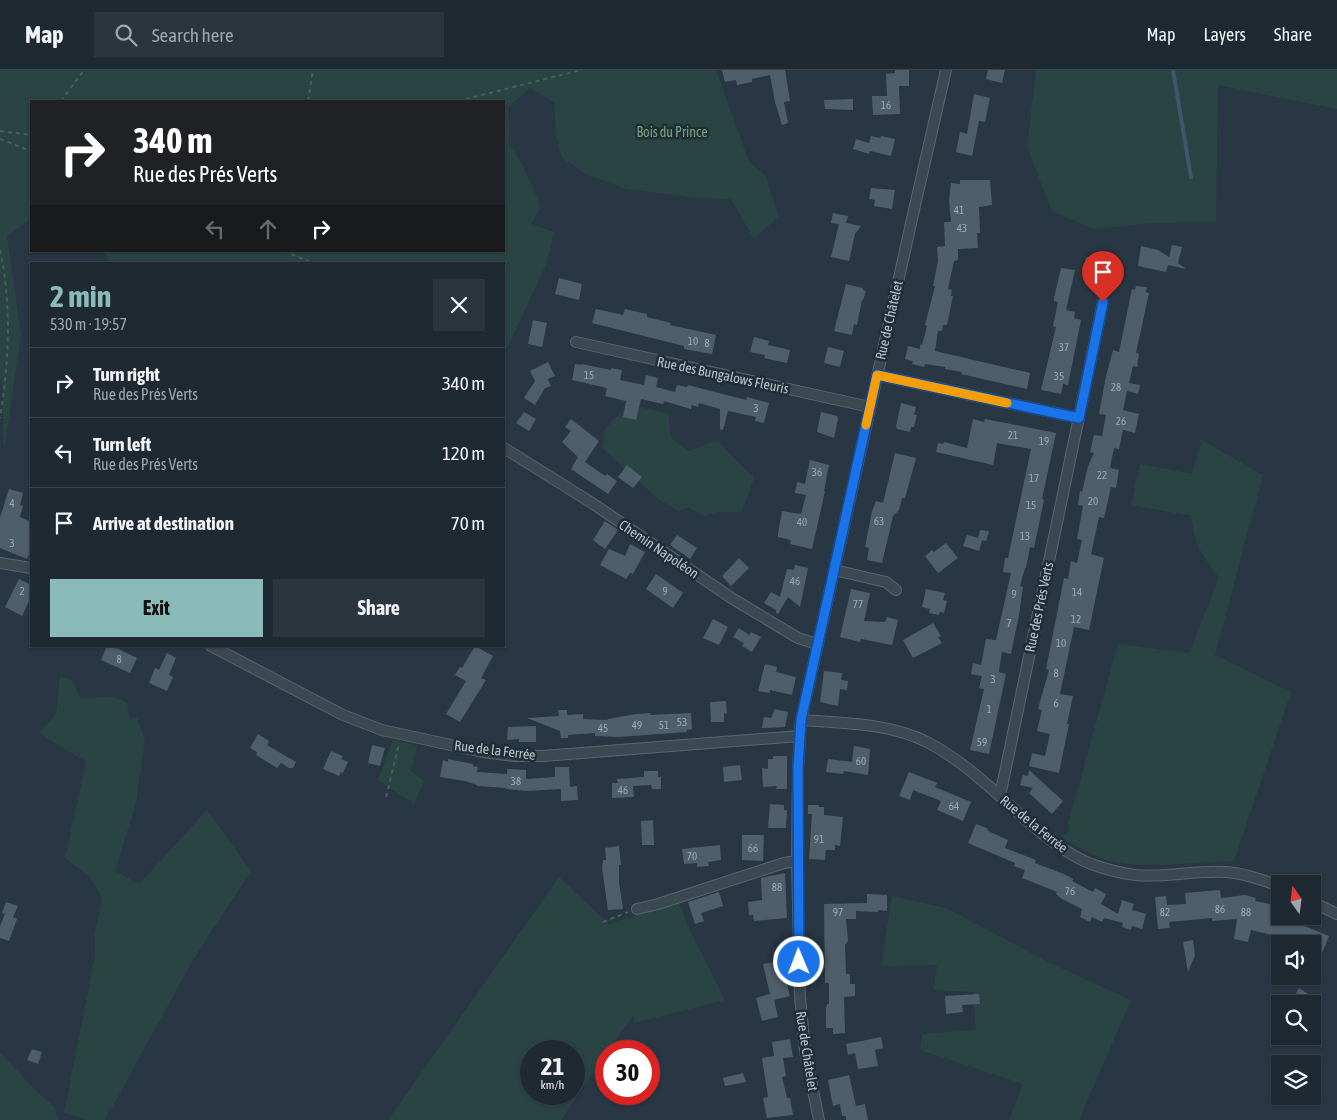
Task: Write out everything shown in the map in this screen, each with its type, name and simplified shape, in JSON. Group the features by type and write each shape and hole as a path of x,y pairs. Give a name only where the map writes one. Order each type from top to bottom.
{"street":[{"name":"Rue de Châtelet","path":"819,1120 805,1051 802,1025 798,861 801,720 946,70"},
{"name":"Rue des Prés Verts","path":"1000,796 1103,302"},
{"name":"Rue des Bungalows Fleuris","path":"576,342 870,407"},
{"path":"877,375 1079,418"},
{"name":"Chemin Napoléon","path":"505,449 592,503 733,599 798,638 817,644"},
{"path":"0,563 30,568"},
{"path":"834,570 886,582 896,590"},
{"name":"Rue de la Ferrée","path":"213,647 343,715 382,730 483,752 514,756 543,756 800,736"},
{"name":"Rue de la Ferrée","path":"801,720 863,726 911,736 925,741 954,759 1044,835 1088,863 1136,875 1204,871 1227,872 1252,876 1271,883"},
{"path":"637,909 784,863 798,861"},
{"path":"1321,906 1337,914"}],"path":[{"path":"62,100 84,70"},
{"path":"308,100 313,70"},
{"path":"462,100 581,70"},
{"path":"0,131 30,136"},
{"path":"0,139 30,151"},
{"path":"0,250 9,306 5,385 0,418"},
{"path":"286,252 310,262"},
{"path":"386,797 402,734"},
{"path":"603,922 637,909"}],"green space":[{"name":"Bois du Prince","path":"0,70 716,70 749,162 766,176 778,217 754,239 731,199 698,198 626,189 586,174 562,158 556,134 554,102 530,88 508,107 510,146 522,164 541,207 531,224 554,232 548,260 505,353 505,262 111,262 104,252 505,252 505,100 30,100 30,220 7,236 21,335 4,451 2,376 0,386"},
{"path":"1036,70 1337,70 1337,109 1218,85 1216,222 1152,223 1093,229 1052,211 1027,147"},
{"path":"629,405 668,413 671,438 689,451 717,440 754,478 742,512 717,512 704,516 687,507 679,511 658,499 602,448 605,429"},
{"path":"1202,440 1263,475 1215,655 1291,692 1234,861 1141,865 1110,861 1091,854 1062,838 1069,830 1068,824 1118,644 1189,653 1219,578 1202,554 1194,535 1191,516 1131,505 1140,464 1192,474"},
{"path":"60,676 72,680 80,698 112,697 127,702 129,716 137,718 145,740 136,803 115,871 139,884 207,810 251,871 193,960 105,1120 88,1120 64,1113 95,956 95,935 102,897 89,876 65,858 86,762 39,733 56,714"},
{"path":"393,739 417,746 411,771 424,781 414,804 378,780"},
{"path":"559,877 609,924 679,903 725,1000 635,1023 633,1016 616,1040 595,1040 595,1070 585,1085 585,1040 520,1040 520,1105 571,1105 561,1120 388,1120"},
{"path":"892,896 946,908 1050,963 1131,1000 1079,1120 1009,1120 1023,1084 920,1050 922,1034 976,1030 973,992 934,990 937,965 881,966"},
{"path":"0,1052 36,1091 55,1107 58,1120 0,1120"}],"building":[{"path":"722,70 785,70 790,101 784,102 788,123 782,125 770,75 737,85 736,80 725,82"},
{"path":"895,70 909,70 909,86 899,86 900,114 873,115 872,96 887,96 886,74 895,73"},
{"path":"988,70 1005,70 1002,83 986,79"},
{"path":"974,94 990,98 985,122 979,121 972,156 956,152 960,132 967,134"},
{"path":"853,99 853,110 825,109 824,100"},
{"path":"871,136 895,139 891,156 870,151 869,154 853,149 856,139 869,143"},
{"path":"960,180 990,180 992,205 979,207 980,233 977,233 978,248 958,249 958,260 954,261 948,289 952,290 951,296 953,296 947,325 943,325 942,331 938,331 935,351 1030,373 1027,389 961,374 962,372 945,369 945,367 925,364 924,367 912,364 913,361 905,359 908,346 920,349 920,344 922,345 935,286 933,286 938,261 937,247 945,246 944,222 951,222 949,200 951,183 960,184"},
{"path":"871,188 895,190 892,209 874,206 875,200 869,199"},
{"path":"833,213 848,216 846,223 861,226 855,234 849,261 831,257 839,224 831,223"},
{"path":"1172,245 1182,247 1178,263 1186,269 1168,265 1166,272 1138,266 1141,246 1158,250 1169,257"},
{"path":"1103,255 1112,257 1109,276 1083,270 1086,257 1102,259"},
{"path":"1061,268 1075,270 1066,310 1075,312 1074,318 1081,320 1068,385 1063,384 1061,394 1041,390 1056,327 1053,326 1058,302 1054,301 1054,298"},
{"path":"559,278 582,284 579,300 555,294"},
{"path":"846,284 863,288 866,291 862,300 857,325 854,324 852,335 834,331"},
{"path":"1136,286 1147,287 1146,292 1149,293 1136,353 1139,354 1137,367 1133,366 1129,383 1140,385 1138,394 1127,391 1123,410 1139,414 1135,433 1123,430 1119,449 1114,448 1110,468 1119,470 1116,488 1111,487 1104,518 1099,517 1091,554 1104,558 1089,630 1074,627 1060,694 1073,696 1059,773 1029,766 1032,753 1045,756 1050,734 1037,731 1042,710 1038,709 1049,670 1046,669 1064,578 1068,579 1071,561 1077,563 1082,540 1077,539 1083,506 1078,505 1080,491 1082,492 1088,466 1094,453 1090,452 1094,435 1102,436 1106,415 1099,414 1106,376 1113,350 1119,352 1132,289 1135,290"},
{"path":"596,309 623,315 625,309 647,314 647,317 671,323 670,325 716,335 712,354 684,349 684,346 592,323"},
{"path":"533,320 547,323 542,347 528,344"},
{"path":"754,337 769,341 768,345 790,350 787,363 764,358 765,355 750,352"},
{"path":"828,347 844,351 840,367 824,363"},
{"path":"548,362 555,376 548,379 551,386 545,388 535,405 524,398 535,381 530,371"},
{"path":"575,364 622,370 620,380 644,385 646,375 658,378 656,387 675,392 677,385 687,387 688,385 746,400 747,397 769,403 764,423 755,421 756,417 728,411 723,430 720,429 720,409 699,403 698,407 692,405 691,409 664,401 663,404 641,399 636,420 623,417 626,401 605,396 607,388 572,380"},
{"path":"901,403 916,407 914,415 917,415 914,427 911,427 910,432 897,429 896,426"},
{"path":"524,412 536,419 529,431 516,423"},
{"path":"821,412 837,416 834,438 817,432"},
{"path":"571,419 599,441 585,462 605,476 607,474 617,481 608,494 571,469 578,457 562,442 571,431 565,427"},
{"path":"973,419 984,422 985,419 1056,433 1034,548 1030,547 1020,586 1023,587 1011,654 1002,652 999,672 1006,674 989,754 970,750 984,689 979,688 982,676 971,674 973,663 981,665 986,639 996,640 1011,573 1003,572 1005,558 1008,558 1031,449 997,443 993,465 936,452 938,443 943,444 944,442 967,448"},
{"path":"895,453 916,458 905,498 902,498 899,510 893,516 882,563 867,560 869,548 865,547 872,511 876,501 883,503"},
{"path":"810,460 829,465 812,549 790,544 791,540 778,537 782,511 801,514 806,495 795,493 797,482 805,484"},
{"path":"627,465 642,477 633,488 618,477"},
{"path":"9,489 23,493 20,505 23,506 20,517 30,522 30,553 27,559 0,548 0,518"},
{"path":"605,521 618,530 605,549 593,540"},
{"path":"980,530 989,531 986,541 982,540 979,551 963,546 967,535 978,538"},
{"path":"677,535 697,548 690,559 670,545"},
{"path":"946,543 958,558 938,573 925,556"},
{"path":"630,544 645,552 633,574 630,573 626,579 600,565 609,549 625,556"},
{"path":"739,558 749,568 731,586 722,576"},
{"path":"795,565 808,568 800,607 788,597 778,614 776,610 764,603 771,592 780,597 787,569 794,570"},
{"path":"656,574 683,593 673,608 646,589"},
{"path":"19,579 30,584 30,599 22,616 5,607"},
{"path":"851,589 870,593 864,621 885,622 887,617 898,620 892,645 861,639 860,642 840,637"},
{"path":"926,589 945,593 943,600 947,601 944,613 940,612 939,615 929,613 930,609 922,607"},
{"path":"713,619 728,627 719,645 703,638"},
{"path":"933,623 941,636 938,637 942,643 913,658 903,640"},
{"path":"739,628 749,635 751,632 761,637 752,652 742,646 744,643 733,637"},
{"path":"107,647 114,647 137,658 130,673 101,660"},
{"path":"474,647 493,656 481,678 486,680 460,722 446,714 466,681 455,675 460,667 462,668"},
{"path":"167,653 176,658 169,675 173,677 167,691 149,683 155,668 159,670"},
{"path":"765,664 777,667 776,672 796,677 792,695 770,690 770,693 758,691"},
{"path":"824,671 842,673 841,680 848,681 847,690 840,689 838,706 820,702"},
{"path":"726,701 727,714 724,713 724,722 711,722 710,702"},
{"path":"775,709 788,712 785,727 762,728 764,717 771,718"},
{"path":"558,710 567,710 567,715 583,714 583,719 607,720 636,714 691,713 692,729 687,730 687,732 618,737 595,736 595,733 568,735 568,738 561,738 560,731 527,718 559,716"},
{"path":"536,726 536,742 519,742 519,739 507,740 508,727"},
{"path":"258,734 269,741 267,745 296,762 293,768 289,768 281,763 277,768 256,755 257,752 250,748"},
{"path":"372,745 385,748 380,766 368,763"},
{"path":"854,746 870,749 868,775 844,771 843,774 826,772 828,759 852,762"},
{"path":"331,751 343,756 341,759 348,762 343,773 341,772 339,776 323,769"},
{"path":"773,756 787,756 787,789 776,789 777,786 763,787 762,768 768,769 768,759 773,759"},
{"path":"448,759 473,764 473,766 478,767 477,772 507,774 507,769 526,770 526,779 555,777 555,767 569,767 570,787 577,786 578,800 561,801 561,789 528,791 506,789 477,786 465,781 440,777 443,760 448,762"},
{"path":"740,765 742,780 724,782 723,767"},
{"path":"1029,770 1063,801 1052,814 1029,793 1033,788 1020,785 1023,775 1028,776"},
{"path":"644,771 658,771 658,777 661,777 661,789 652,789 651,785 633,786 634,797 612,798 612,783 618,783 617,779 644,777"},
{"path":"909,772 937,783 935,787 971,802 963,821 937,810 941,801 913,790 910,800 899,796"},
{"path":"770,804 784,805 784,810 787,810 786,828 768,828"},
{"path":"808,805 824,807 824,815 843,817 840,846 835,845 835,850 826,850 825,860 809,859 812,814 808,814"},
{"path":"653,820 654,845 642,845 641,821"},
{"path":"976,824 1008,840 1005,848 1036,860 1035,863 1064,874 1073,879 1072,881 1093,892 1095,888 1106,894 1101,904 1118,914 1122,900 1134,904 1132,910 1146,914 1142,929 1132,926 1131,930 1122,927 1123,923 1104,918 1102,922 1092,917 1090,922 1080,917 1082,909 1062,899 1056,894 1057,892 1022,878 1025,870 1014,866 1015,863 968,843"},
{"path":"742,835 764,835 763,861 742,860"},
{"path":"720,845 721,860 708,862 709,866 697,867 697,863 684,864 682,849"},
{"path":"619,846 621,865 619,865 619,883 623,909 608,910 602,868 603,860 606,860 605,848"},
{"path":"785,873 787,918 754,921 753,915 749,915 748,902 762,900 761,878"},
{"path":"1220,890 1221,898 1245,895 1256,898 1255,901 1271,904 1271,925 1302,925 1329,936 1321,956 1321,935 1272,935 1251,930 1248,942 1234,939 1237,919 1212,921 1212,918 1169,922 1170,928 1158,929 1155,897 1166,896 1167,905 1186,904 1185,893"},
{"path":"719,892 723,906 701,913 704,921 695,924 688,902"},
{"path":"867,894 887,895 887,911 856,911 856,919 846,919 848,941 845,945 846,974 850,974 850,984 855,984 855,996 844,997 845,1033 833,1034 833,1028 826,1028 829,983 825,983 824,904 867,903"},
{"path":"6,902 18,906 13,917 17,919 9,941 0,938 0,926 5,914 2,913"},
{"path":"1193,940 1195,955 1188,972 1183,942"},
{"path":"778,961 781,974 784,973 790,996 774,1000 778,1017 762,1021 756,998 770,994 763,964"},
{"path":"1299,988 1308,994 1307,995 1295,995"},
{"path":"979,994 980,1004 962,1005 963,1012 946,1014 945,996"},
{"path":"881,1037 883,1048 875,1050 878,1066 858,1069 855,1053 848,1055 846,1044"},
{"path":"790,1039 793,1057 783,1058 786,1076 782,1077 787,1098 790,1098 793,1115 767,1118 763,1098 768,1097 762,1058 774,1056 772,1042"},
{"path":"32,1049 42,1052 38,1064 27,1060"},
{"path":"743,1073 746,1082 725,1086 723,1078"},
{"path":"849,1075 856,1106 865,1104 868,1120 846,1120 846,1116 842,1116 840,1104 833,1106 828,1080"}],"waterway":[{"path":"1173,70 1191,177"}],"slow traffic":[{"path":"866,425 877,375 1007,403"}],"route":[{"path":"799,962 798,768 801,720 877,375 1079,418 1103,302"}]}
